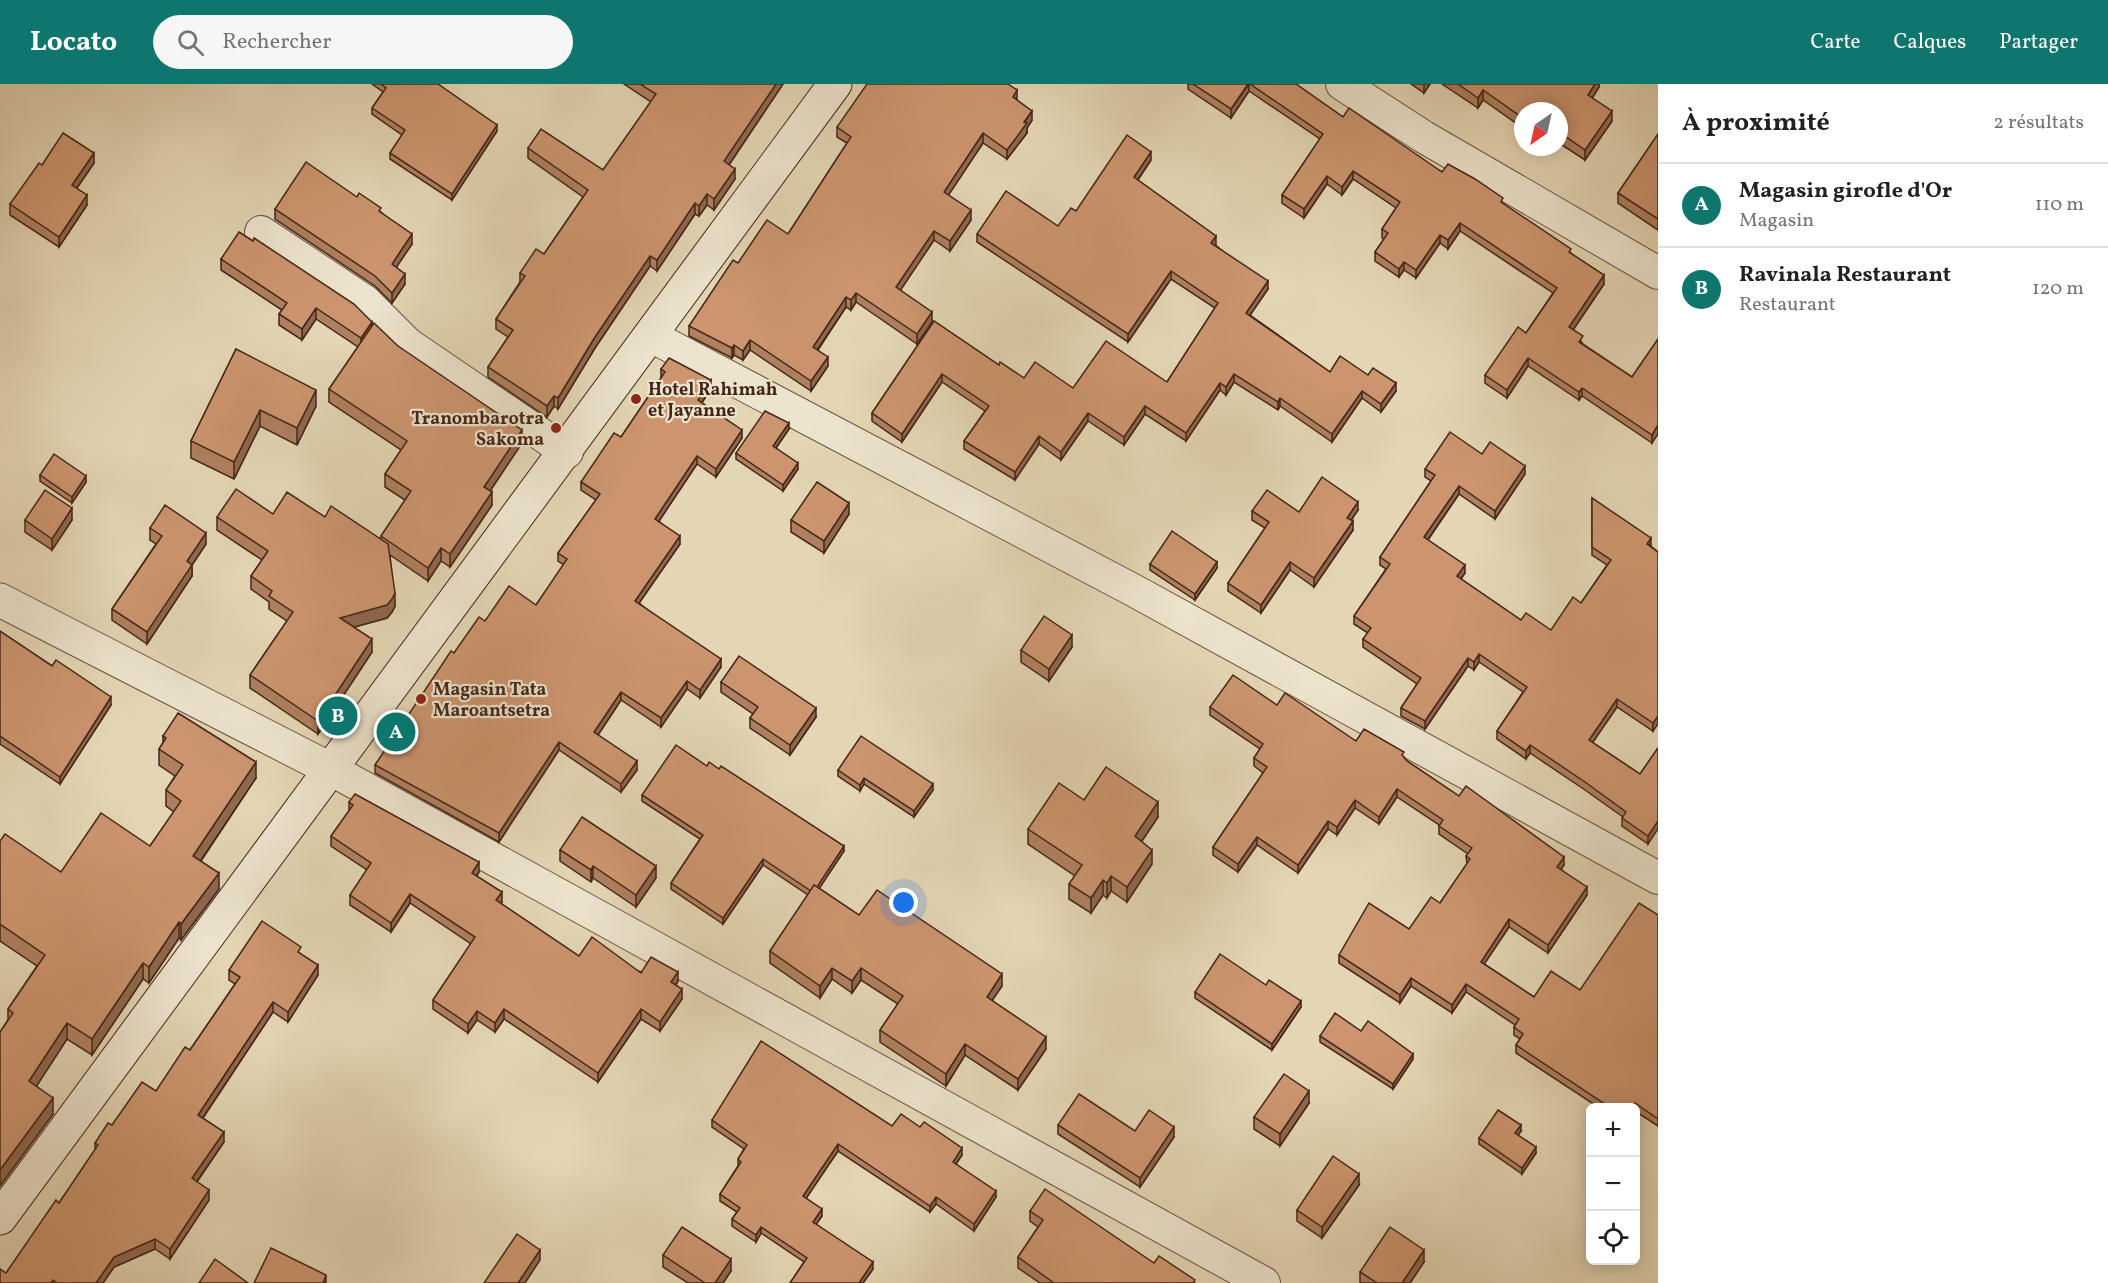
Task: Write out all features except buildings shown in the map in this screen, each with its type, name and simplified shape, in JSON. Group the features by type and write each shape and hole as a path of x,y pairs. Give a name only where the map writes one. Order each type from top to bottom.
{"main road":[{"path":"0,1218 567,452 835,84"},
{"path":"0,600 332,770"}],"street":[{"path":"1342,84 1424,137 1658,273"},
{"path":"261,232 365,301 408,344 567,452"},
{"path":"651,336 1133,590 1658,878"},
{"path":"332,770 1264,1283"}],"place":[{"name":"Hotel Rahimah et Jayanne","path":"636,399"},
{"name":"Tranombarotra Sakoma","path":"556,428"},
{"name":"Magasin Tata Maroantsetra","path":"421,699"},
{"name":"Ravinala Restaurant","path":"338,716"},
{"name":"Magasin girofle d'Or","path":"396,732"}]}
